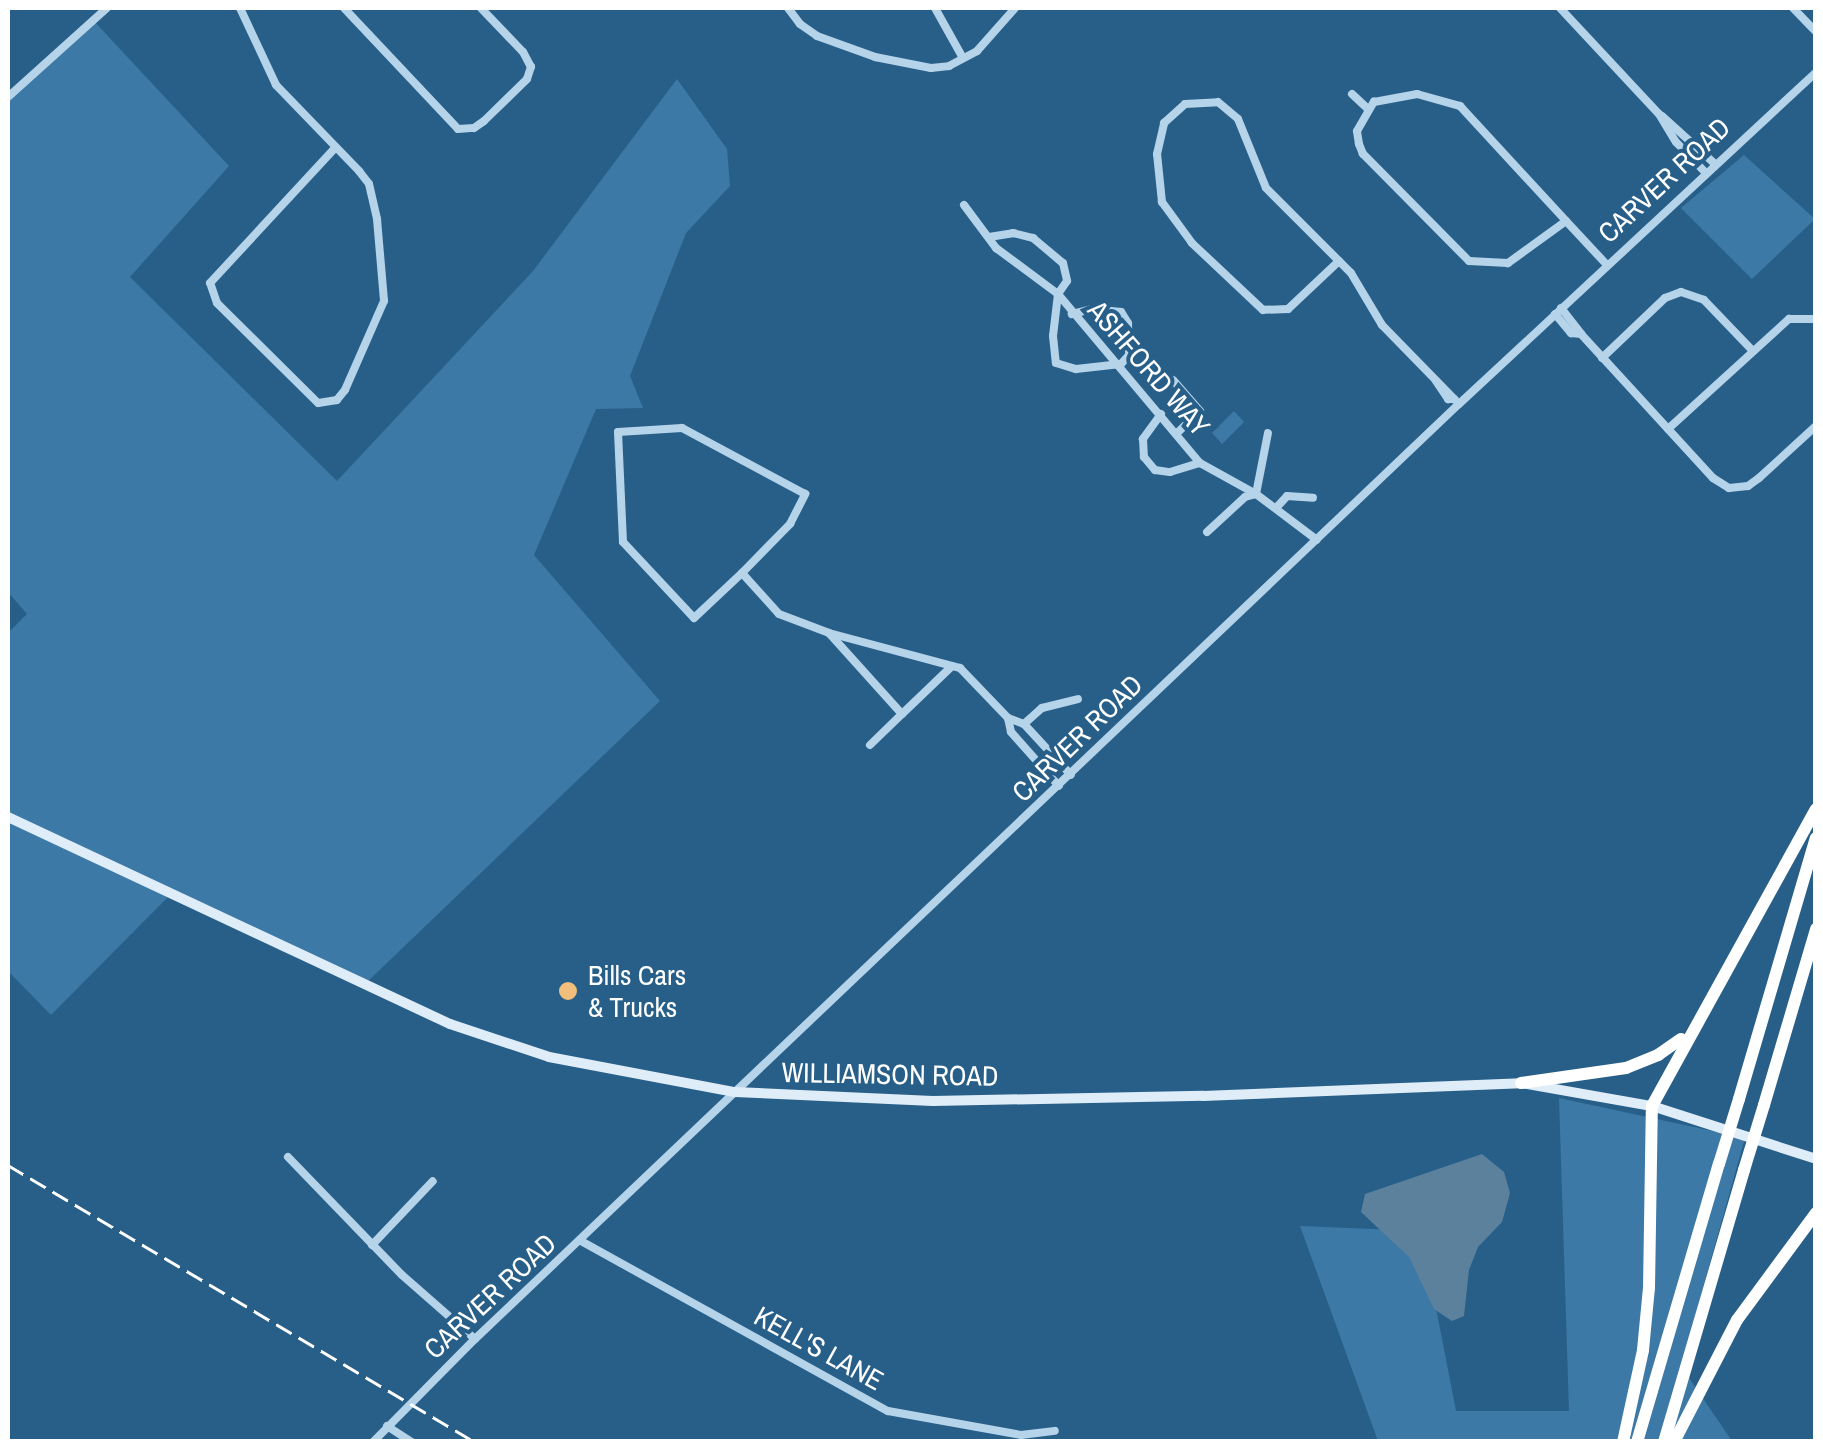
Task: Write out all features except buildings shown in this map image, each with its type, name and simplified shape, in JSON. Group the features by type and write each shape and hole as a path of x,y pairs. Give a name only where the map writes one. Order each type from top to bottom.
{"highway":[{"path":"1623,1442 1646,1319 1652,1106 1690,1030 1816,808"},
{"path":"1637,1442 1816,838"},
{"path":"1664,1442 1816,930"},
{"path":"1521,1083 1626,1068 1658,1056 1690,1030"},
{"path":"1674,1442 1737,1320 1816,1213"}],"main road":[{"name":"WILLIAMSON ROAD","path":"8,817 450,1024 549,1057 736,1092 933,1101 1203,1096 1521,1083 1652,1106 1816,1160"}],"street":[{"path":"8,97 107,8"},
{"path":"240,8 276,85 336,147 368,184 384,301 345,390 337,400 318,403 217,303 210,283 336,147"},
{"path":"344,8 458,129 474,128 484,121 527,79 531,67 524,52 481,8"},
{"path":"788,8 800,24 817,36 875,57 931,68 963,58 988,42 1015,8"},
{"path":"935,8 963,58"},
{"path":"1560,8 1659,114 1714,164"},
{"path":"1793,8 1816,32"},
{"name":"CARVER ROAD","path":"374,1442 475,1339 1317,540 1457,402 1816,72"},
{"path":"1352,94 1368,110"},
{"path":"1566,220 1508,263 1469,261 1363,154 1358,131 1368,110 1374,102 1418,94 1460,106 1566,220 1606,265"},
{"path":"1339,261 1288,308 1262,310 1192,244 1162,202 1157,154 1164,124 1185,104 1218,102 1238,119 1266,188 1339,261 1382,326 1457,402"},
{"path":"1659,114 1676,142 1705,172"},
{"name":"ASHFORD WAY","path":"964,205 988,237 1058,294 1121,364 1200,463 1256,494 1317,540"},
{"path":"988,237 1013,233 1048,247 1063,263 1067,281 1058,294 1052,336 1056,363 1076,370 1121,364 1129,355 1128,323 1121,312 1092,309 1072,314"},
{"path":"1602,358 1665,298 1681,292 1704,300 1752,350"},
{"path":"1558,311 1571,333 1581,334 1713,478 1739,489 1759,478 1816,426"},
{"path":"1668,429 1789,319 1816,319"},
{"path":"1173,380 1200,411 1176,434"},
{"path":"1161,414 1143,439 1144,457 1155,470 1170,472 1200,463"},
{"path":"682,428 805,494 790,524 742,573 694,618 623,542 618,432 682,428"},
{"path":"1208,532 1245,497 1256,494 1268,433"},
{"path":"1276,508 1286,496 1313,498"},
{"path":"742,573 779,614 829,633 960,668 1008,718 1024,724 1071,774"},
{"path":"829,633 902,714"},
{"path":"870,745 952,666"},
{"path":"1024,724 1042,708 1078,699"},
{"path":"1008,718 1011,732 1059,786"},
{"path":"288,1157 372,1245 475,1339"},
{"path":"372,1245 433,1181"},
{"name":"KELL'S LANE","path":"580,1242 888,1412 1022,1435 1055,1431"},
{"path":"387,1426 412,1442"}],"shaded area":[{"path":"92,19 229,166 130,277 337,481 533,271 677,79 727,149 730,186 686,233 630,376 643,408 596,409 534,555 660,701 365,984 281,951 172,893 51,1015 8,971 8,633 27,614 8,592 8,102"},
{"path":"1744,155 1815,219 1752,279 1681,208"},
{"path":"1234,411 1244,422 1222,444 1212,433"},
{"path":"1559,1098 1745,1138 1681,1366 1732,1441 1378,1441 1300,1226 1421,1231 1456,1411 1569,1411"},
{"path":"1482,1154 1504,1172 1510,1193 1502,1222 1478,1247 1469,1270 1464,1316 1452,1321 1434,1309 1409,1257 1361,1212 1365,1194"}],"railway":[{"path":"8,1165 475,1442"}],"place":[{"name":"Bills Cars & Trucks","path":"568,991"}]}
